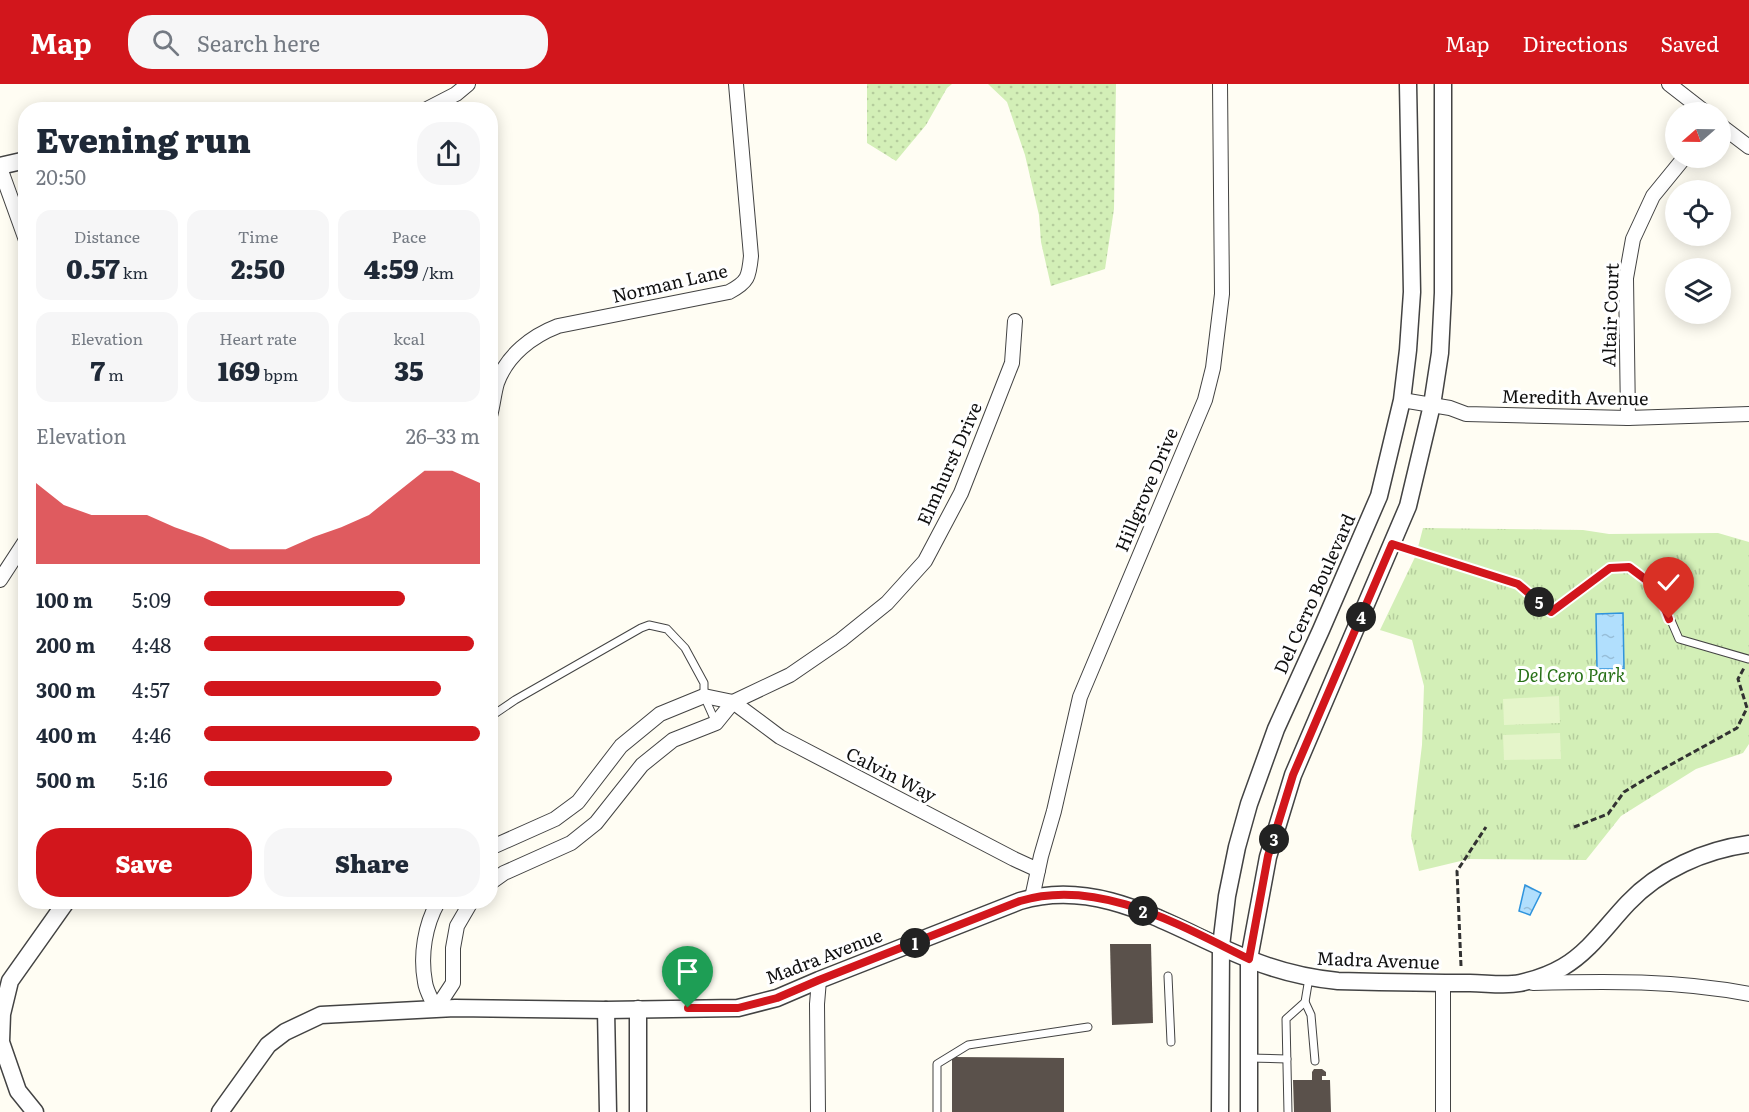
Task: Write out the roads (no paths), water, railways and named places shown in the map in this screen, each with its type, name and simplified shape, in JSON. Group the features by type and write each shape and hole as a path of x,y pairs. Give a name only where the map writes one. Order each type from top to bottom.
{"street":[{"path":"440,102 468,84"},
{"name":"Norman Lane","path":"498,381 515,353 538,334 558,326 729,292 741,285 750,275 751,256 736,84"},
{"name":"Hillgrove Drive","path":"1032,898 1080,697 1205,400 1210,379 1222,294 1220,84"},
{"name":"Del Cerro Boulevard","path":"1220,1112 1221,946 1227,896 1237,847 1252,794 1276,729 1326,620 1378,496 1402,400 1412,292 1408,84"},
{"path":"1249,1112 1249,959 1268,856 1293,775 1408,506 1432,405 1440,353 1443,293 1443,84"},
{"path":"1669,84 1692,102"},
{"path":"1731,133 1749,147"},
{"path":"18,162 0,167 18,218"},
{"name":"Altair Court","path":"1628,418 1626,278 1633,239 1653,196 1676,168"},
{"name":"Elmhurst Drive","path":"498,877 571,843 596,824 642,765 673,740 716,723 733,702 790,675 842,640 887,603 925,561 961,493 1012,363 1015,321"},
{"name":"Meredith Avenue","path":"1402,400 1450,408 1466,414 1628,418 1749,414"},
{"path":"0,580 18,552"},
{"path":"498,844 555,819 578,802 621,746 660,714 704,696 733,702"},
{"name":"Calvin Way","path":"733,702 780,737 1014,860 1038,870"},
{"path":"1520,983 1562,968 1593,943 1629,902 1665,875 1705,855 1725,848 1749,844"},
{"name":"Madra Avenue","path":"220,1112 268,1045 285,1032 321,1015 436,1009 738,1008 777,998 1032,898 1055,895 1095,897 1148,913 1249,959 1309,978 1338,981 1443,983 1635,981 1706,987 1749,994"},
{"path":"35,1112 18,1091 1,1042 2,1014 10,981 61,909"},
{"path":"434,909 429,916 424,947 425,983 436,1009"},
{"path":"436,1009 453,983 453,948 457,926 467,909"},
{"path":"818,1112 817,1004 819,980"},
{"path":"1443,983 1443,1112"},
{"path":"638,1009 638,1112"},
{"path":"606,1010 608,1112"}],"lane":[{"path":"1629,567 1657,588 1679,639 1748,659"},
{"path":"498,712 648,625 667,629 685,648 704,683 704,696 716,723"},
{"path":"1167,976 1171,1042"},
{"path":"1309,978 1305,1002 1311,1015 1315,1061"},
{"path":"1288,1112 1286,1019 1305,1002"},
{"path":"937,1112 937,1064 968,1045 1088,1027"},
{"path":"1249,1058 1287,1059"}],"water":[{"path":"1623,613 1624,669 1597,669 1596,614"},
{"path":"1525,885 1541,893 1530,915 1519,911"}],"park label":[{"name":"Del Cero Park","path":"1571,676"}]}
